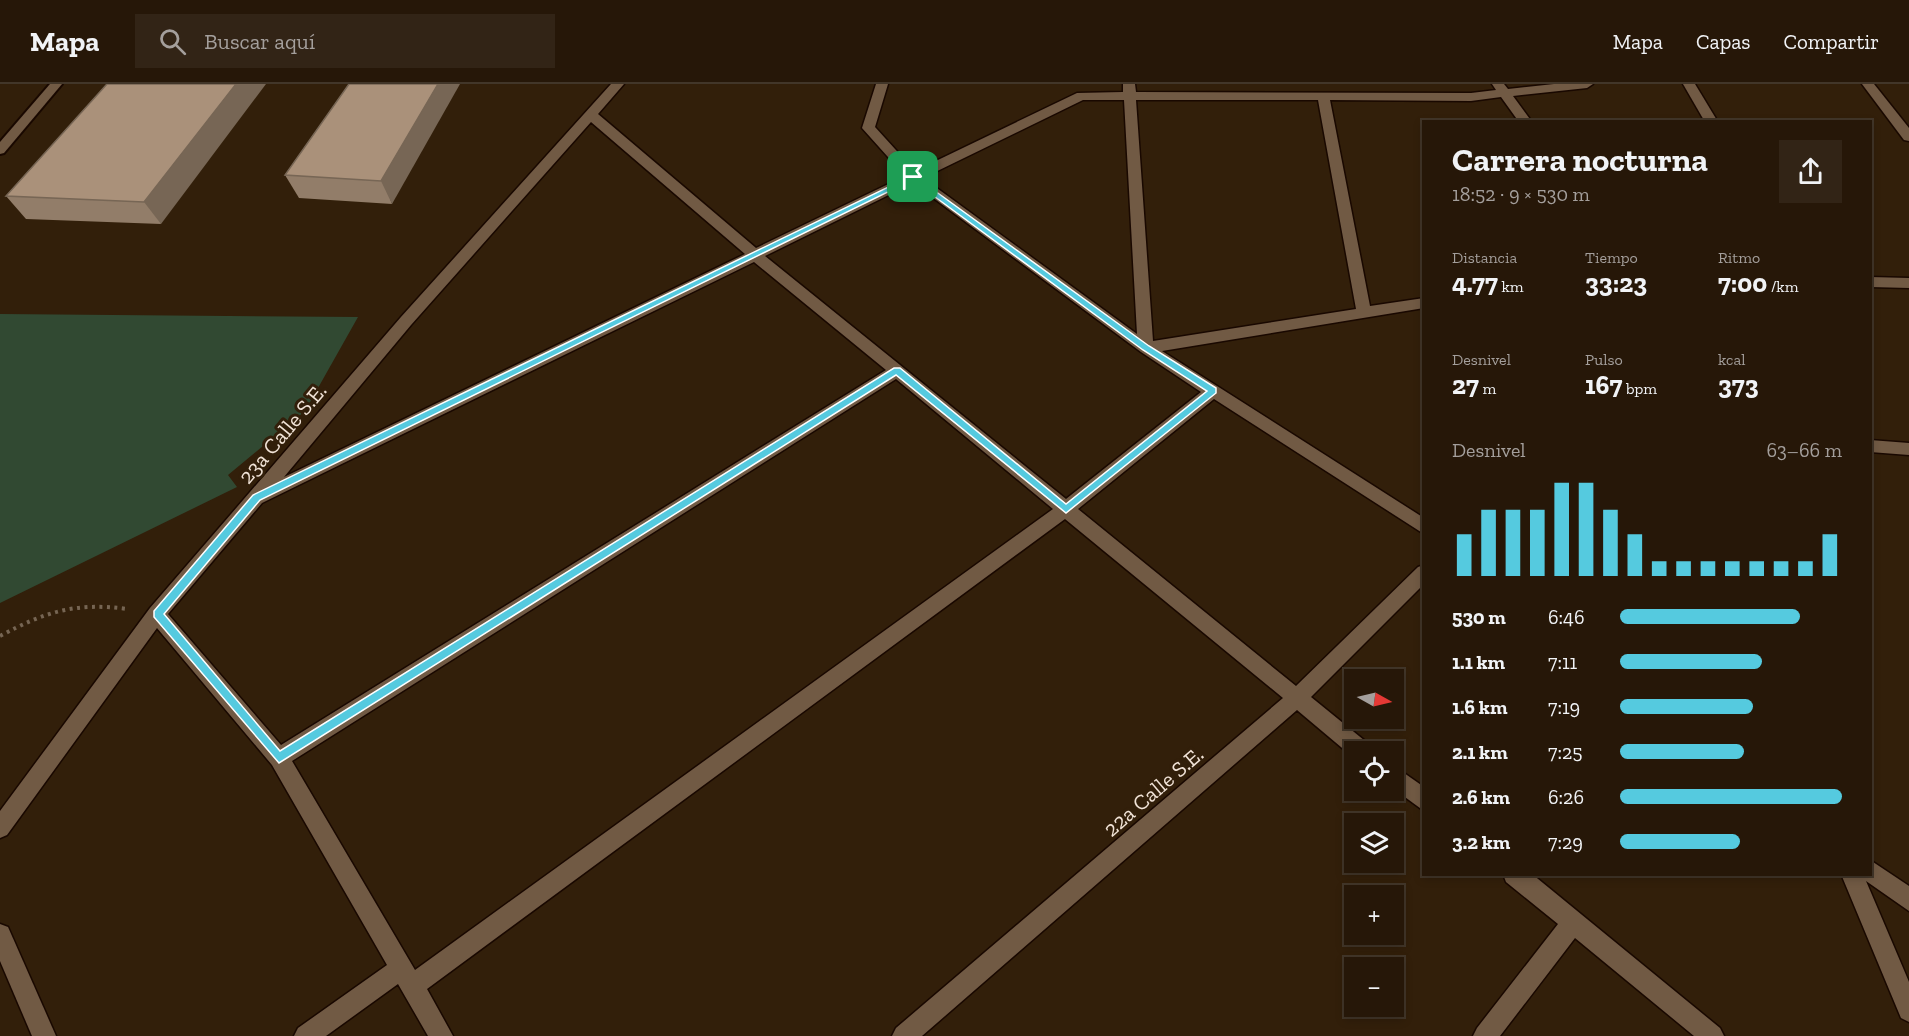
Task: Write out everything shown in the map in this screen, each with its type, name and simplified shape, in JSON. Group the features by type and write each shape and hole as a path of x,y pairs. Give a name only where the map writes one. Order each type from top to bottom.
{"street":[{"name":"23a Calle S.E.","path":"0,828 157,614 406,321 618,84"},
{"path":"882,84 868,128 913,177 1146,348 1422,526"},
{"path":"256,498 1081,96 1130,89 1323,96 1472,97 1501,88 1587,84"},
{"path":"1689,84 1711,120"},
{"path":"1868,84 1909,137"},
{"path":"1501,88 1525,120"},
{"path":"1130,89 1146,348"},
{"path":"1323,96 1364,313"},
{"path":"591,115 755,255 1350,741"},
{"path":"1872,282 1909,283"},
{"path":"1146,348 1422,303"},
{"path":"279,758 897,371"},
{"path":"306,1036 407,977 1066,509 1213,390"},
{"path":"1872,446 1909,449"},
{"name":"22a Calle S.E.","path":"904,1036 1297,698 1422,574"},
{"path":"157,614 279,758 441,1036"},
{"path":"1404,784 1422,799"},
{"path":"1872,872 1909,900"},
{"path":"1516,876 1712,1036"},
{"path":"1853,876 1909,1010"},
{"path":"1485,1036 1573,922"},
{"path":"0,935 44,1036"}],"lane":[{"path":"0,150 56,84"}],"path":[{"path":"0,636 43,614 96,603 157,614"}],"green space":[{"path":"0,314 358,317 305,411 228,475 237,487 0,603"}],"building":[{"path":"107,84 236,84 144,202 6,196"},
{"path":"349,84 438,84 381,181 285,175"}],"route":[{"path":"913,177 1146,348 1213,390 1066,509 897,371 279,758 157,614 256,498 913,177"}]}
